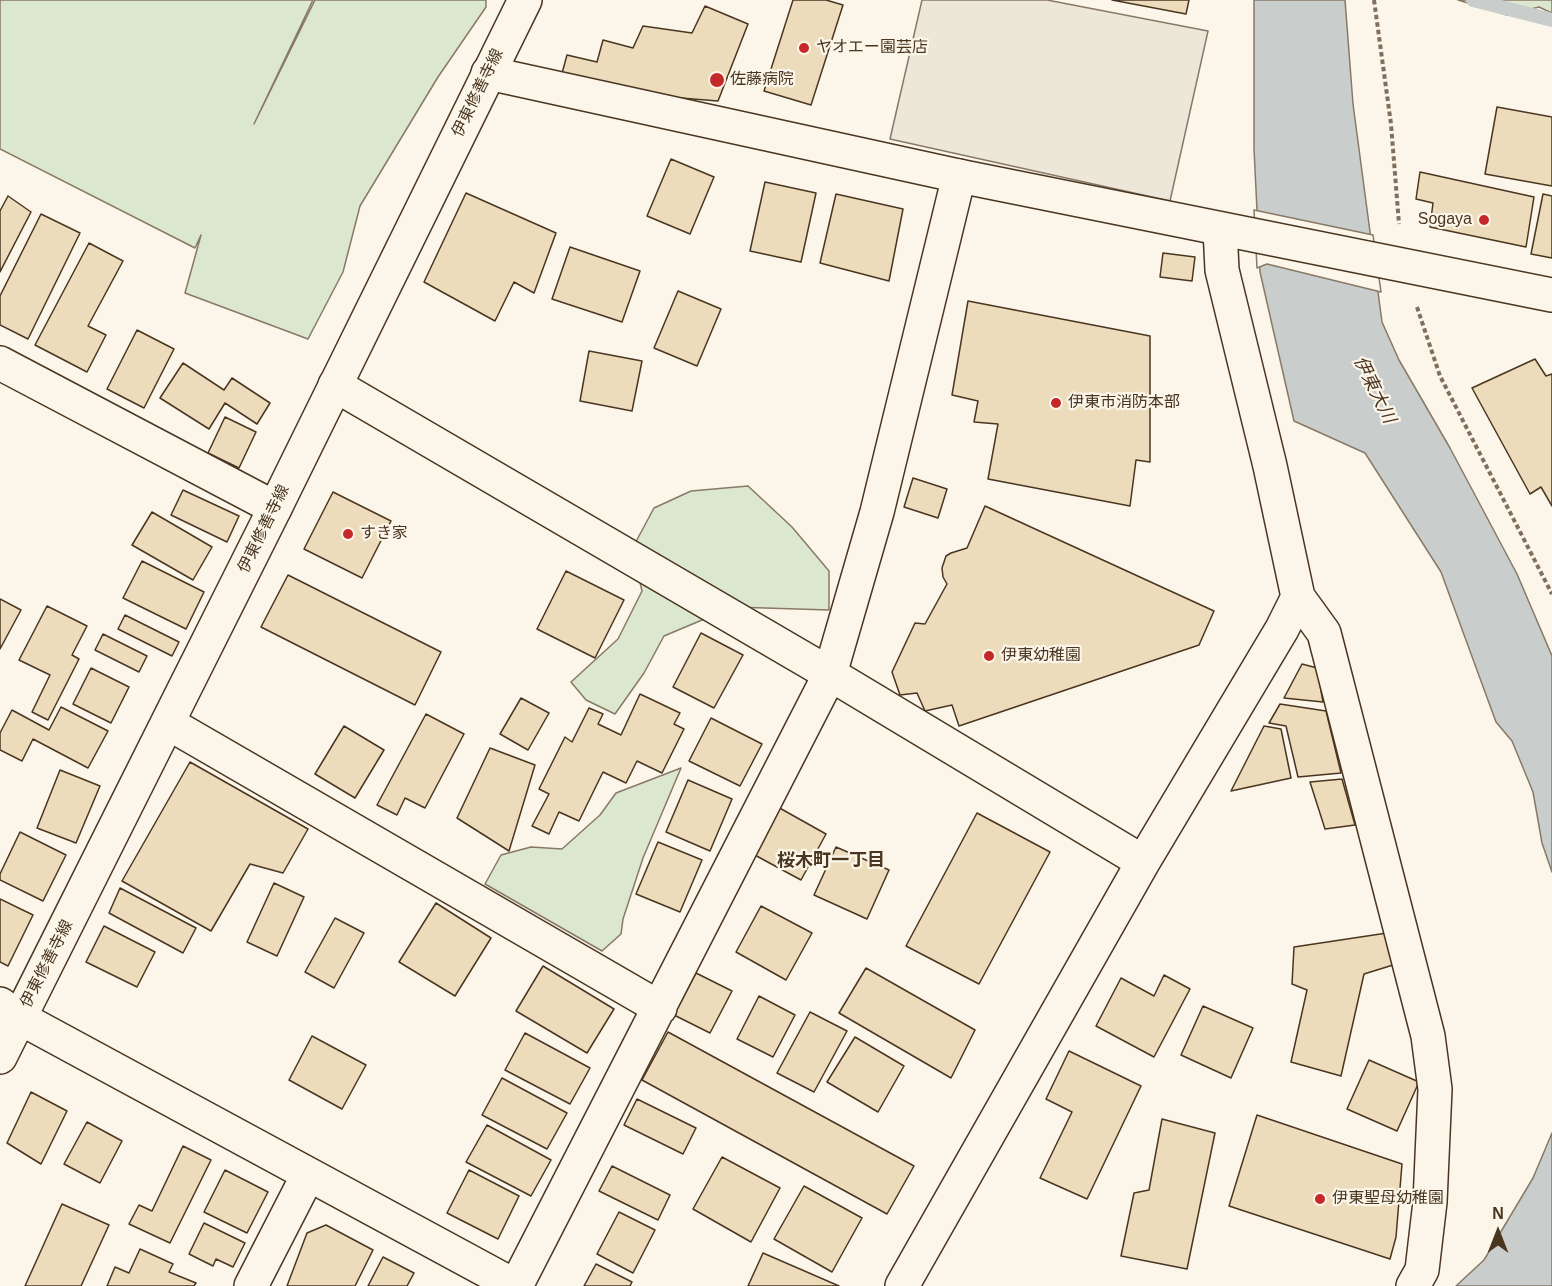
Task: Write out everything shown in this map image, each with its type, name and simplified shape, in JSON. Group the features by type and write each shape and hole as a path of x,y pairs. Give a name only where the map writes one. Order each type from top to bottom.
{"street":[{"name":"伊東修善寺線","path":"0,1057 10,1011 168,723 525,0"},
{"path":"488,73 959,176 1552,295"},
{"path":"10,1011 516,1286 830,674 877,512 959,176"},
{"path":"1232,231 1222,270 1270,466 1298,597 1324,633 1428,1036 1435,1089 1430,1202 1422,1270 1413,1286"},
{"path":"0,363 275,508"},
{"path":"334,385 830,674 1143,862"},
{"path":"902,1286 1143,862 1282,629 1298,597"},
{"path":"168,723 660,1008"},
{"path":"251,1286 308,1175"}],"green space":[{"path":"0,0 313,0 254,124 315,0 486,0 486,7 438,77 360,206 343,272 308,339 185,293 201,235 195,248 0,149"},
{"path":"1458,0 1552,0 1552,13 1539,7 1507,15"},
{"path":"748,486 792,527 829,571 829,610 733,607 664,636 644,673 615,714 586,700 571,682 618,639 642,591 632,549 654,508 691,491"},
{"path":"681,768 643,858 623,919 621,934 602,951 485,884 501,855 531,847 562,849 600,815 616,793"}],"shaded area":[{"path":"922,0 1047,0 1208,31 1170,201 890,139"}],"water":[{"name":"伊東大川","path":"1254,0 1345,0 1353,104 1382,322 1399,360 1450,448 1517,574 1552,656 1552,872 1542,843 1533,792 1512,741 1496,722 1441,572 1365,453 1294,421 1260,272 1254,149"},
{"path":"1552,1133 1552,1286 1456,1286 1484,1260 1533,1178"}],"pier":[{"path":"1254,210 1373,235 1381,292 1267,264 1257,268"}],"building":[{"name":"ヤオエー園芸店","path":"793,0 826,0 843,5 811,105 764,91"},
{"path":"1112,0 1189,0 1186,14"},
{"path":"705,6 748,24 718,101 558,88 567,55 597,62 603,40 633,48 643,26 692,33"},
{"path":"1497,107 1552,117 1552,186 1485,174"},
{"path":"671,159 714,177 690,234 647,216"},
{"path":"1420,172 1534,197 1526,247 1430,227 1433,203 1416,199"},
{"path":"765,182 816,193 801,262 750,251"},
{"path":"466,193 556,233 534,293 514,282 495,321 424,282"},
{"path":"836,194 903,209 889,281 820,263"},
{"path":"1543,194 1552,196 1552,258 1531,254"},
{"path":"8,196 31,212 0,272 0,211"},
{"path":"41,214 80,233 28,339 0,325 0,296"},
{"path":"89,243 123,261 88,326 106,335 87,372 35,345"},
{"path":"570,247 640,271 622,322 552,299"},
{"path":"1163,253 1195,257 1192,281 1160,277"},
{"path":"678,291 721,309 697,366 654,348"},
{"path":"968,301 1150,336 1150,462 1136,460 1130,506 988,479 998,424 974,422 978,401 952,395"},
{"path":"137,330 174,349 144,408 107,389"},
{"path":"589,351 642,361 632,411 580,401"},
{"path":"1535,359 1546,376 1552,374 1552,506 1541,487 1530,494 1472,388"},
{"path":"183,363 224,390 232,378 270,403 257,424 225,403 209,429 160,398"},
{"path":"225,417 256,432 239,468 208,453"},
{"path":"913,478 947,489 938,518 904,507"},
{"path":"183,490 239,516 227,542 171,515"},
{"path":"333,492 391,521 362,578 304,549"},
{"path":"985,506 1214,611 1199,645 959,726 952,705 925,711 917,693 900,695 892,672 915,623 925,624 947,584 942,568 946,556 967,548"},
{"path":"152,512 212,547 193,580 132,545"},
{"path":"142,561 204,592 186,629 123,598"},
{"path":"566,571 624,600 595,658 537,629"},
{"path":"288,575 441,652 415,705 261,627"},
{"path":"0,599 21,610 0,649"},
{"path":"47,606 87,626 72,655 79,659 48,720 32,712 50,675 19,660"},
{"path":"125,615 179,642 172,656 118,629"},
{"path":"701,633 743,655 714,708 673,687"},
{"path":"103,634 147,656 139,672 95,650"},
{"path":"1302,664 1317,668 1323,702 1284,698"},
{"path":"91,668 129,687 111,723 73,704"},
{"path":"640,694 680,713 674,724 684,729 662,773 637,761 626,783 603,772 579,821 559,812 549,834 532,826 549,794 539,789 565,737 572,742 589,708 603,714 598,724 621,735"},
{"path":"521,698 549,713 528,750 500,734"},
{"path":"1280,704 1326,711 1341,773 1298,777 1286,726 1269,723"},
{"path":"61,707 108,731 88,768 33,739 22,761 0,750 0,733 12,710 49,730"},
{"path":"426,714 464,734 425,808 405,798 397,815 377,805"},
{"path":"711,718 762,744 740,786 689,761"},
{"path":"344,726 384,750 355,798 315,774"},
{"path":"1264,726 1281,729 1291,778 1231,791"},
{"path":"490,748 535,765 509,851 457,818"},
{"path":"190,762 308,829 283,873 250,864 211,931 122,881"},
{"path":"60,770 100,786 76,843 37,828"},
{"path":"1342,779 1355,825 1325,829 1310,782"},
{"path":"688,780 732,799 710,851 666,832"},
{"path":"776,806 826,834 801,880 751,853"},
{"path":"977,813 1050,852 979,984 906,946"},
{"path":"20,832 66,855 43,901 0,880 0,874"},
{"path":"658,842 702,860 680,912 636,894"},
{"path":"836,847 889,870 867,919 814,895"},
{"path":"274,883 304,897 277,956 247,942"},
{"path":"120,888 196,928 183,953 109,913"},
{"path":"0,899 33,915 8,966 0,962"},
{"path":"436,903 491,938 455,996 399,962"},
{"path":"761,906 812,933 786,980 736,952"},
{"path":"335,918 364,933 334,988 305,972"},
{"path":"104,926 155,952 137,987 86,962"},
{"path":"1387,933 1393,965 1364,974 1341,1076 1291,1062 1307,990 1292,984 1294,947"},
{"path":"543,966 614,1009 587,1053 516,1011"},
{"path":"866,968 975,1030 951,1078 839,1013"},
{"path":"696,973 732,991 710,1033 674,1015"},
{"path":"1164,975 1190,989 1154,1057 1096,1026 1121,978 1154,996"},
{"path":"759,996 795,1015 773,1057 737,1039"},
{"path":"1203,1006 1253,1028 1231,1078 1181,1055"},
{"path":"810,1012 847,1031 814,1092 777,1073"},
{"path":"668,1032 914,1166 887,1214 642,1080"},
{"path":"525,1033 590,1068 570,1104 505,1070"},
{"path":"312,1036 366,1065 342,1109 289,1080"},
{"path":"855,1037 904,1066 878,1112 827,1082"},
{"path":"1069,1051 1141,1086 1087,1199 1040,1178 1072,1112 1046,1099"},
{"path":"1369,1060 1419,1082 1397,1131 1347,1109"},
{"path":"502,1078 567,1113 547,1149 482,1115"},
{"path":"31,1092 67,1111 41,1164 7,1143"},
{"path":"637,1099 696,1128 683,1154 624,1125"},
{"path":"1257,1115 1402,1164 1396,1237 1390,1259 1229,1206"},
{"path":"1162,1119 1215,1133 1187,1269 1121,1256 1134,1193 1149,1190"},
{"path":"87,1122 122,1141 100,1183 64,1164"},
{"path":"487,1125 551,1160 531,1196 466,1162"},
{"path":"183,1146 211,1160 170,1243 129,1224 139,1205 152,1211"},
{"path":"722,1157 780,1188 751,1242 693,1209"},
{"path":"612,1166 670,1195 658,1220 599,1191"},
{"path":"225,1170 268,1192 247,1233 204,1212"},
{"path":"469,1170 519,1196 498,1239 447,1213"},
{"path":"804,1186 862,1218 832,1272 774,1239"},
{"path":"62,1204 109,1225 81,1286 25,1286"},
{"path":"619,1212 655,1230 633,1273 597,1254"},
{"path":"204,1223 245,1243 233,1267 216,1259 213,1266 189,1254"},
{"path":"326,1225 373,1250 355,1286 287,1286 307,1233"},
{"path":"140,1249 173,1264 169,1272 196,1283 194,1286 107,1286 115,1267 129,1273"},
{"path":"763,1253 839,1286 748,1286"},
{"path":"383,1257 414,1273 407,1286 368,1286"},
{"path":"596,1264 632,1282 630,1286 584,1286"}],"waterway":[{"path":"1473,0 1552,20"}],"place":[{"name":"ヤオエー園芸店","path":"804,48"},
{"name":"佐藤病院","path":"717,80"},
{"name":"Sogaya","path":"1484,220"},
{"name":"伊東市消防本部","path":"1056,403"},
{"name":"すき家","path":"348,534"},
{"name":"伊東幼稚園","path":"989,656"},
{"name":"伊東聖母幼稚園","path":"1320,1199"}],"district":[{"name":"桜木町一丁目","path":"831,861"}]}
